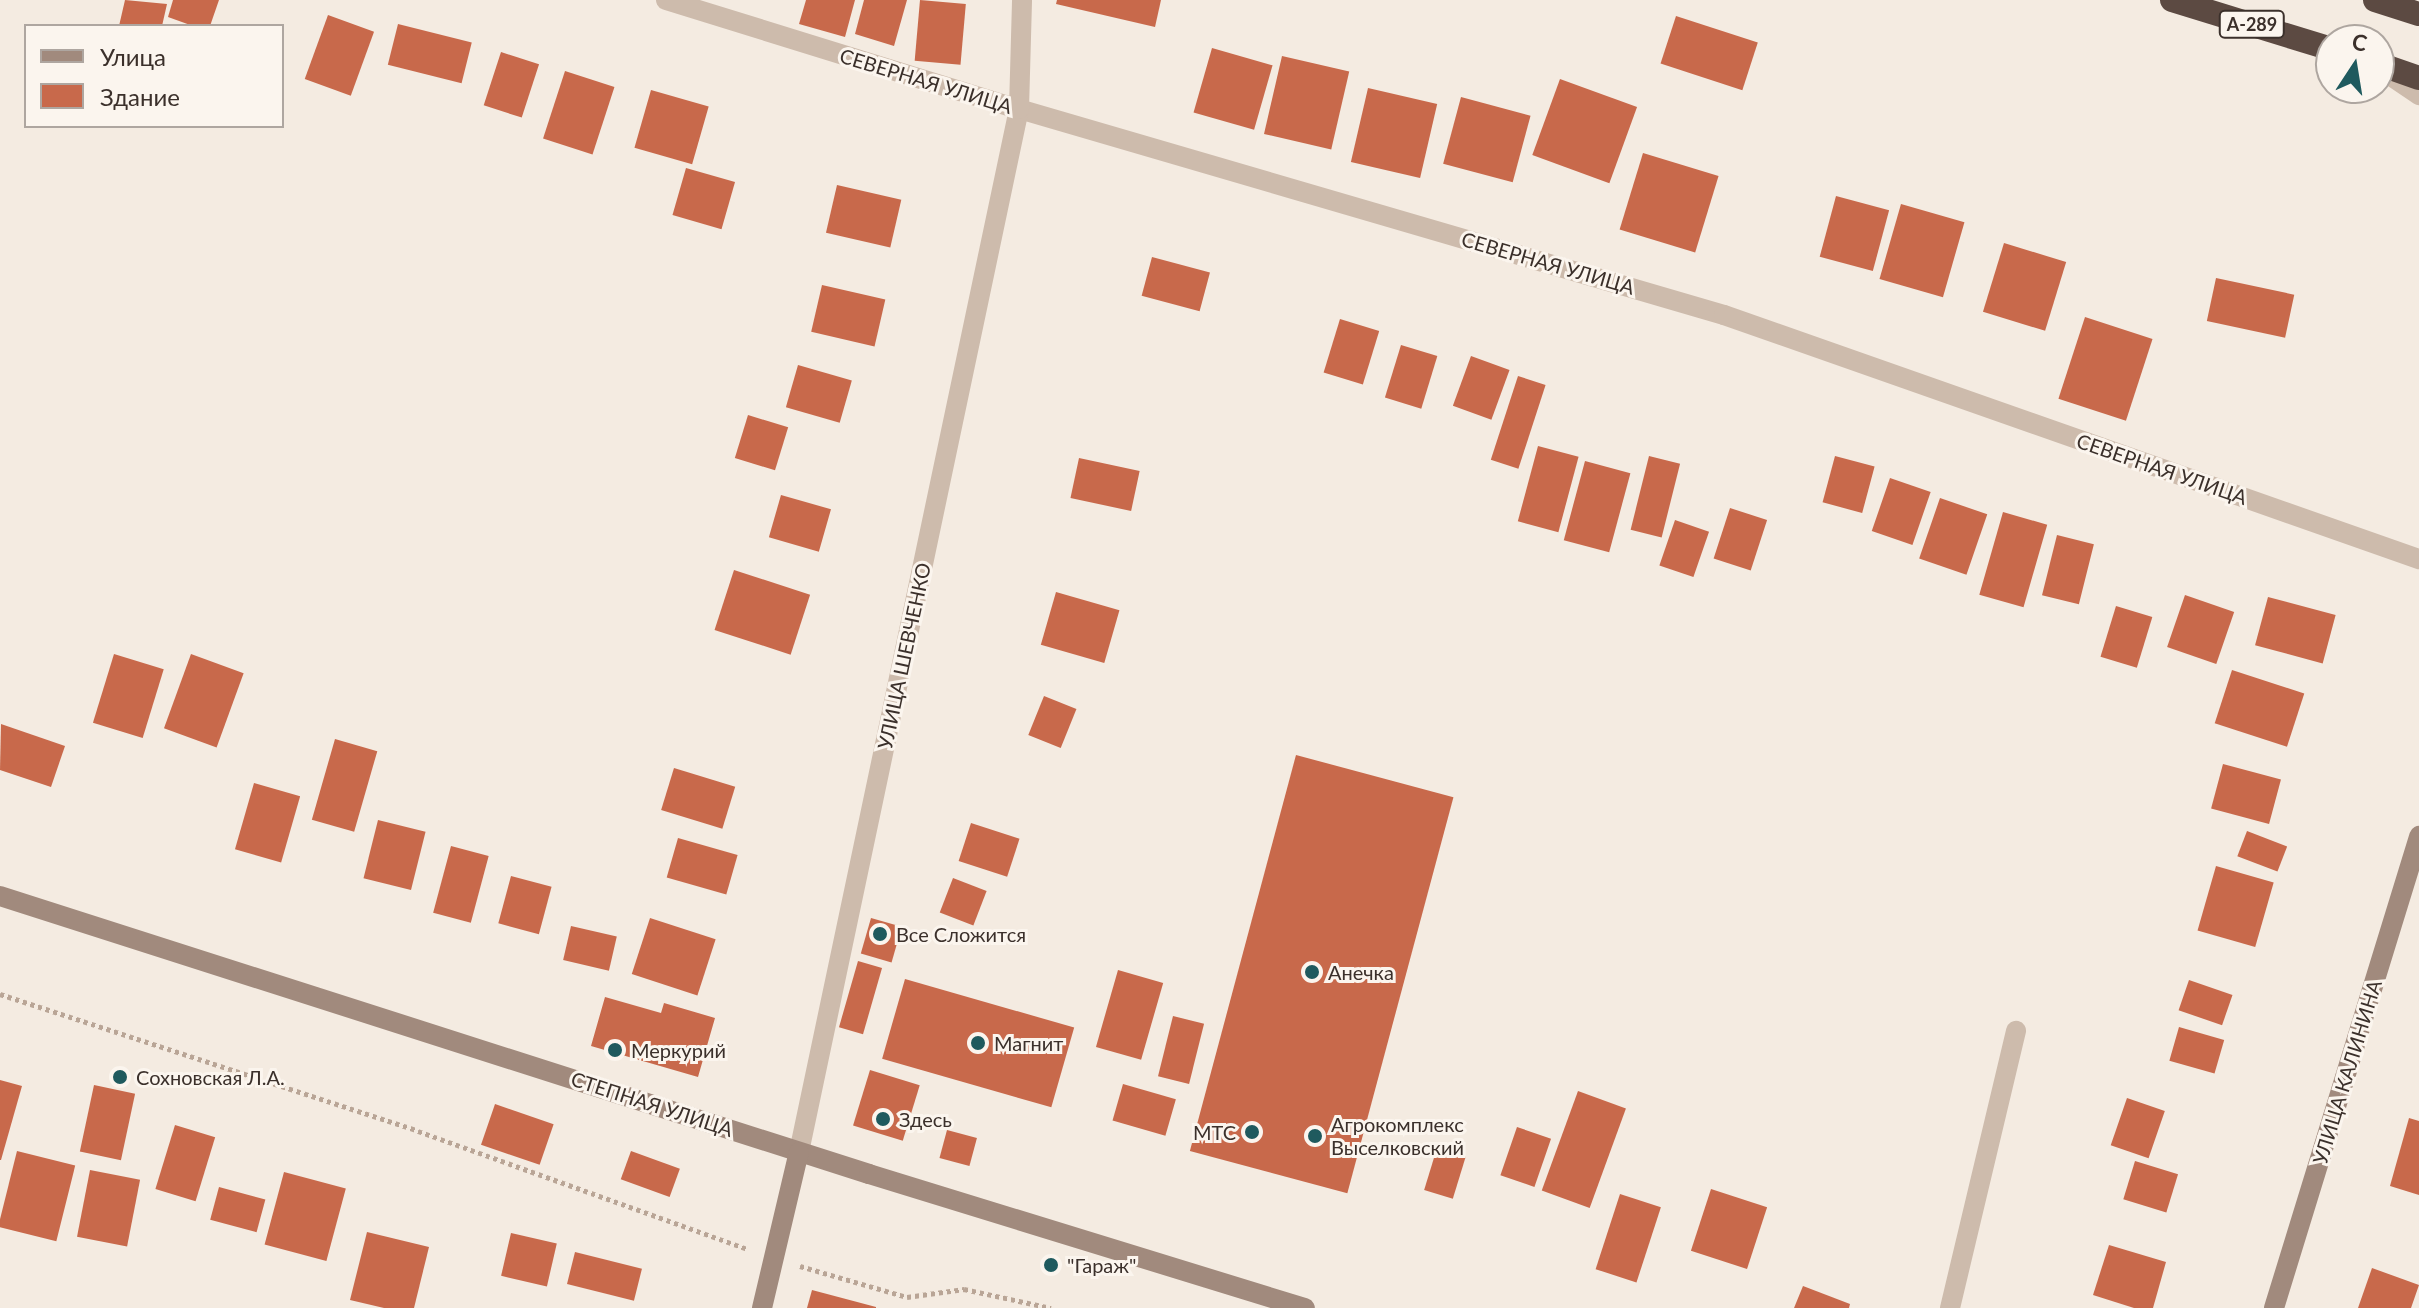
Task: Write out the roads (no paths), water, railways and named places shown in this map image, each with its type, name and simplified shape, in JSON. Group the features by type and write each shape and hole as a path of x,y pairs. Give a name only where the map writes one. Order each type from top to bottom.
{"highway":[{"name":"А-289","path":"2172,0 2315,44"},
{"path":"2375,0 2419,14"},
{"path":"2395,71 2419,78"}],"main road":[{"name":"УЛИЦА КАЛИНИНА","path":"2274,1308 2419,836"},
{"name":"СТЕПНАЯ УЛИЦА","path":"0,896 799,1152 1305,1308"},
{"name":"УЛИЦА ШЕВЧЕНКО","path":"762,1308 799,1152"}],"street":[{"name":"СЕВЕРНАЯ УЛИЦА","path":"666,0 1019,109 1724,315 2419,559"},
{"name":"УЛИЦА ШЕВЧЕНКО","path":"799,1152 1019,109 1022,0"},
{"path":"2395,78 2419,95"},
{"path":"1950,1308 2016,1031"}],"place":[{"name":"Все Сложится","path":"880,934"},
{"name":"Анечка","path":"1312,972"},
{"name":"Магнит","path":"978,1043"},
{"name":"Меркурий","path":"615,1050"},
{"name":"Сохновская Л.А.","path":"120,1077"},
{"name":"Здесь","path":"883,1119"},
{"name":"МТС","path":"1252,1132"},
{"name":"Агрокомплекс Выселковский","path":"1315,1136"},
{"name":"\"Гараж\"","path":"1051,1265"}]}
